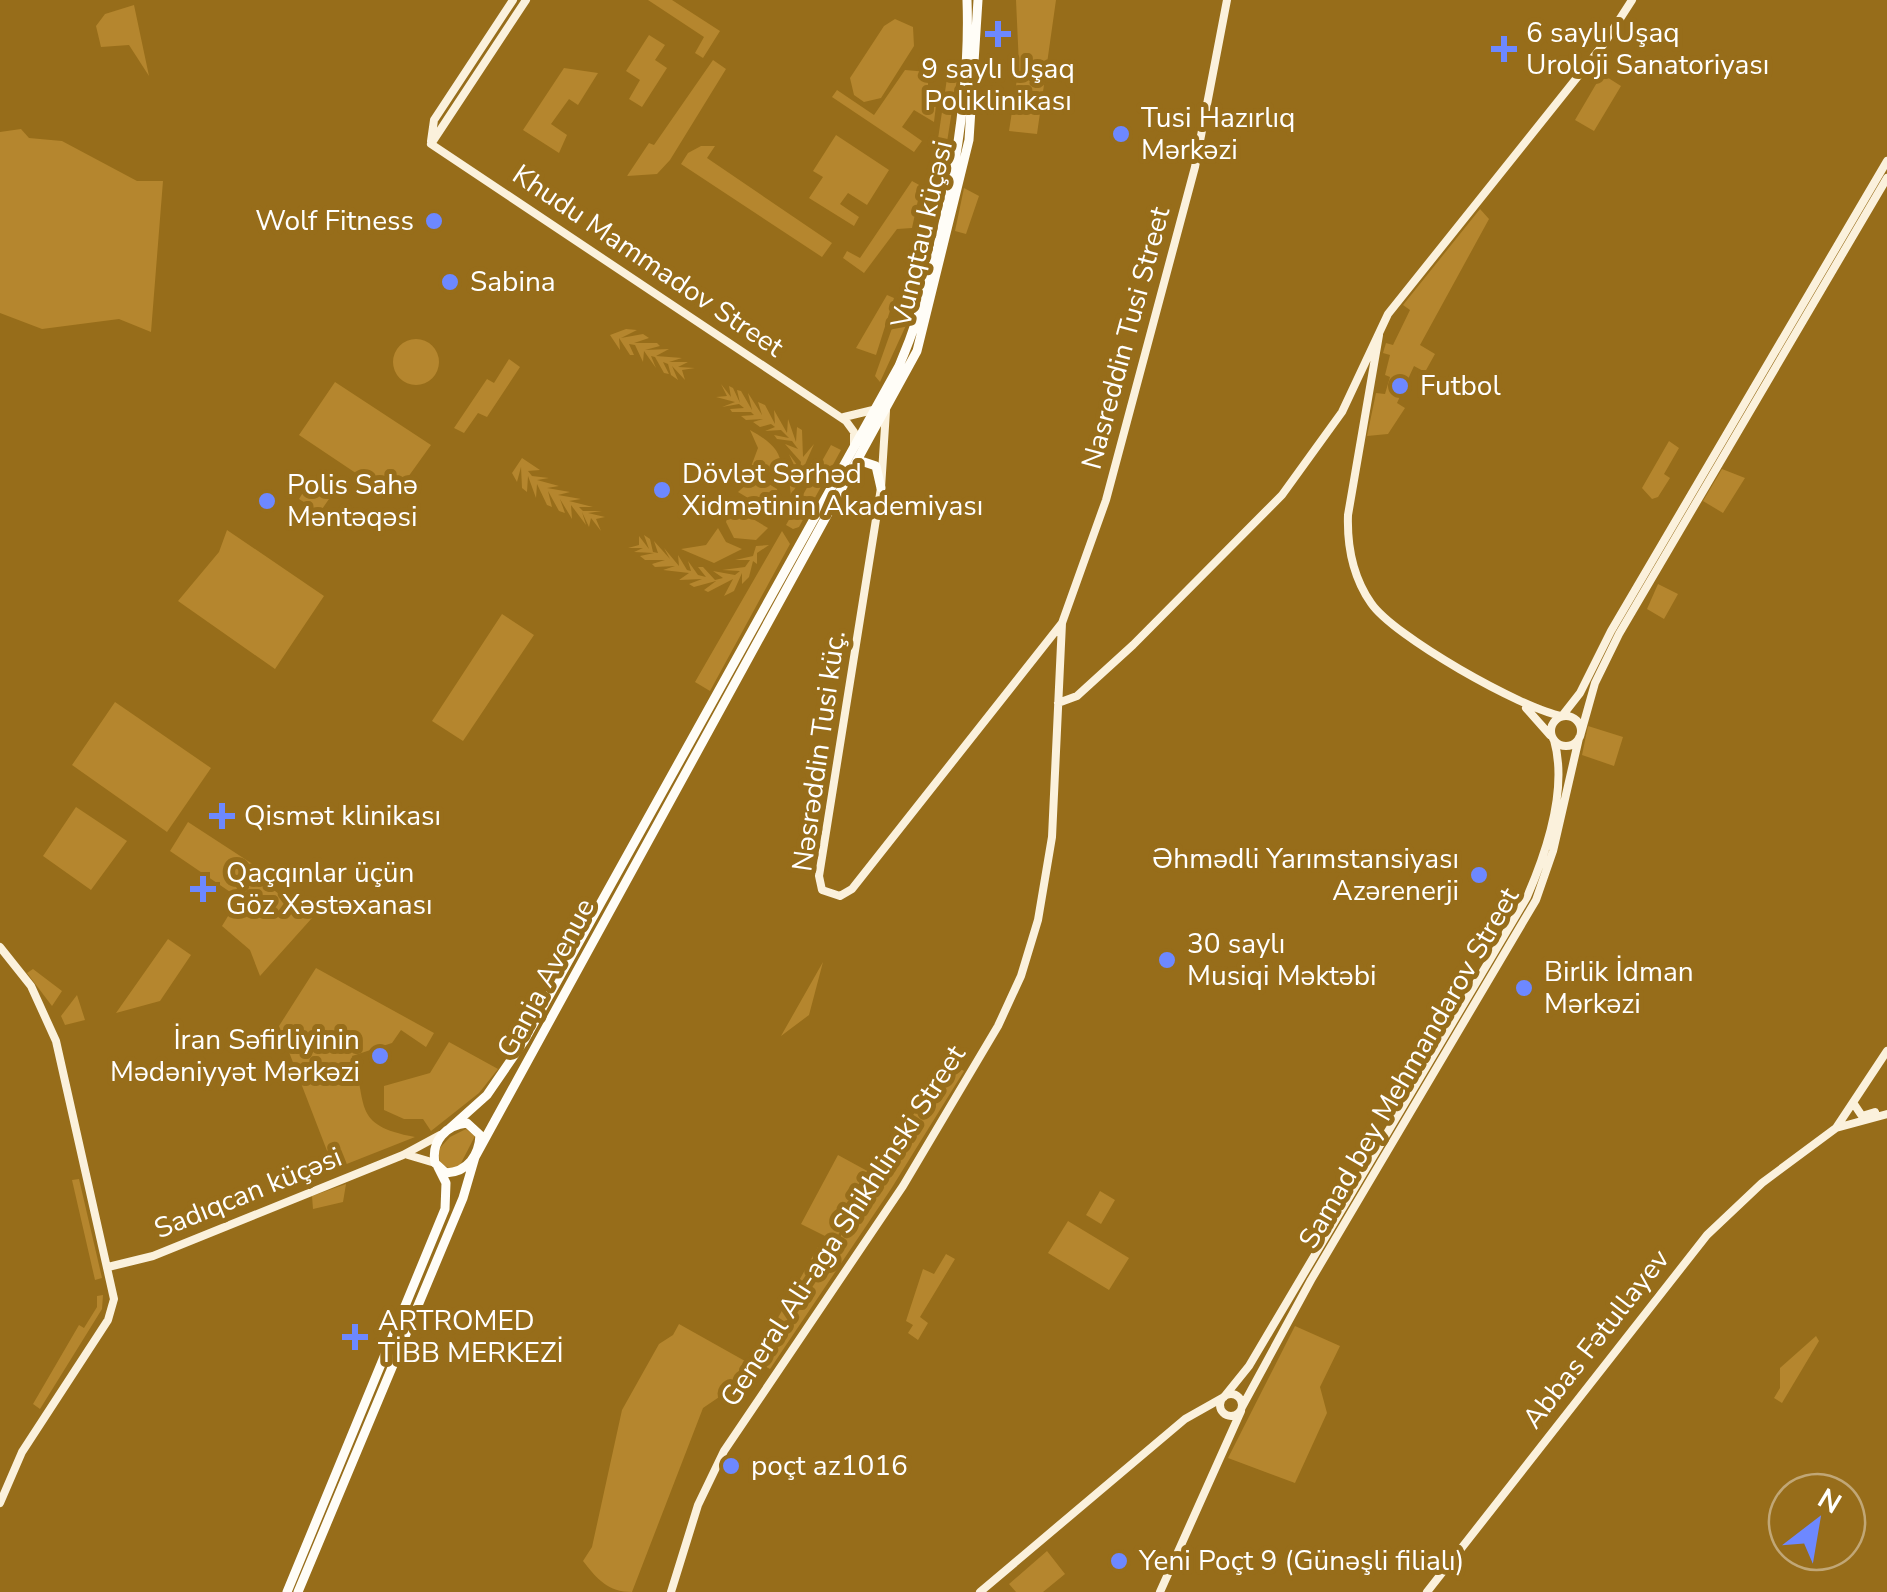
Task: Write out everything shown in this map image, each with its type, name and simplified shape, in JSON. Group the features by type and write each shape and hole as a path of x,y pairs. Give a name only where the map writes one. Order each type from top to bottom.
{"main road":[{"path":"431,144 434,120 513,0"},
{"path":"431,144 526,0"},
{"path":"904,368 957,141 967,0"},
{"name":"Vunqtau küçəsi","path":"881,410 904,368 940,267 968,140 978,0"},
{"name":"Nasreddin Tusi Street","path":"1062,623 1106,500 1196,168 1227,0"},
{"path":"1058,703 1077,696 1256,526 1298,476 1351,395 1388,314 1603,45 1632,0"},
{"name":"Khudu Mammadov Street","path":"431,144 839,416"},
{"path":"1552,738 1553,721 1562,716 1580,693 1612,630 1887,161"},
{"name":"Samad bey Mehmandarov Street","path":"1160,1592 1260,1368 1536,900 1554,851 1595,683 1619,634 1887,178"},
{"path":"1379,335 1348,515 1348,539 1357,579 1388,621 1523,704 1576,720 1580,735 1568,746 1552,738 1523,704"},
{"name":"Vunqtau küçəsi","path":"885,392 904,368"},
{"name":"Ganja Avenue","path":"298,1592 463,1198 475,1157 852,469 881,410 885,392"},
{"path":"1351,395 1363,402 1367,414"},
{"path":"839,416 856,417 881,410 884,460 880,488"},
{"name":"Ganja Avenue","path":"446,1130 488,1094 515,1054 854,445 881,410"},
{"path":"839,416 854,432 854,445"},
{"path":"852,469 864,462 876,466 880,488"},
{"name":"Nəsrəddin Tusi küç.","path":"880,488 819,876 822,890 840,896 852,889 1062,623"},
{"name":"General Ali-aga Shikhlinski Street","path":"672,1592 698,1505 724,1451 902,1186 1010,1002 1030,947 1048,868 1062,623"},
{"path":"1037,654 1050,652 1059,660"},
{"name":"Samad bey Mehmandarov Street","path":"1224,1397 1249,1366 1526,897 1544,848 1560,781 1552,738"},
{"path":"0,947 31,986 54,1034 108,1268 112,1312 22,1452 0,1503"},
{"path":"1836,1128 1887,1051"},
{"path":"1854,1104 1862,1116 1873,1115"},
{"path":"1836,1128 1887,1110"},
{"path":"287,1592 445,1210 446,1183 437,1165 434,1150 446,1130 467,1123 477,1128 480,1140 475,1157 457,1172 437,1165 403,1155"},
{"name":"Abbas Fətullayev","path":"1427,1592 1707,1235 1762,1183 1836,1128"},
{"name":"Sadıqcan küçəsi","path":"108,1268 153,1256 403,1155 446,1130"},
{"path":"980,1592 1198,1410 1237,1395 1241,1409 1235,1415 1198,1410"},
{"path":"1224,1397 1220,1407 1227,1444"}],"shaded area":[{"path":"648,0 672,0 720,31 703,58 695,53 704,37"},
{"path":"1016,0 1056,0 1037,134 1009,131 1019,66"},
{"path":"134,5 149,76 129,45 101,47 96,26 105,14"},
{"path":"895,19 913,27 914,46 881,98 864,102 854,95 850,78 884,26"},
{"path":"649,35 665,45 655,60 667,68 642,107 629,99 640,80 626,71"},
{"path":"713,60 726,69 670,160 657,174 627,176 649,143 654,145"},
{"path":"949,65 959,66 941,180 932,179"},
{"path":"564,68 598,73 578,105 569,99 551,124 567,135 559,153 523,130"},
{"path":"905,70 928,72 928,90 937,97 934,122 914,110 902,127 922,141 914,152 832,97 837,90 874,115"},
{"path":"1602,74 1621,86 1594,131 1575,120"},
{"path":"21,129 29,138 62,141 137,181 163,181 151,332 119,319 42,329 0,313 0,132"},
{"path":"836,135 889,170 867,205 848,193 840,204 859,217 854,226 809,198 823,177 813,171"},
{"path":"701,146 715,146 707,158 832,243 822,257 681,164 688,153"},
{"path":"912,181 921,186 912,228 897,229 864,273 843,258 847,251 860,258"},
{"path":"964,188 979,196 966,234 955,231"},
{"path":"1480,209 1489,219 1420,345 1435,354 1425,372 1414,366 1397,403 1405,408 1388,434 1367,436 1376,393 1385,394 1390,377 1385,375 1390,355 1383,353 1386,343 1393,345 1410,310 1403,305"},
{"path":"887,295 894,298 876,355 856,348"},
{"path":"896,317 908,321 880,382 875,376"},
{"path":"637,330 621,338 643,334 649,338 634,343 657,343 660,346 645,350 669,349 656,356 682,358 669,362 688,362 678,367 695,368 682,370 685,380 672,366 678,380 671,375 668,364 663,362 669,374 651,356 656,368 644,351 643,362 635,345 629,344 634,355 630,355 619,338 620,350 610,335"},
{"path":"416,339 432,346 439,362 432,378 416,385 400,378 393,362 400,346"},
{"path":"509,359 520,367 487,417 478,413 464,433 454,428 487,379 494,383"},
{"path":"335,382 431,445 393,498 299,435"},
{"path":"721,384 731,397 729,386 733,388 740,403 737,390 741,391 752,410 748,393 762,415 758,402 765,405 775,424 774,410 787,433 788,419 796,442 797,427 802,430 803,457 814,444 803,469 812,463 793,491 792,505 788,470 795,482 799,476 789,454 800,469 801,462 785,444 798,449 792,441 777,439 774,435 789,438 781,430 765,431 775,427 771,424 760,427 753,422 763,419 746,420 741,416 754,415 751,412 732,412 730,409 744,408 739,404 722,407 735,402 716,397 727,396"},
{"path":"750,430 779,455 780,479 768,471 749,472 758,448"},
{"path":"1669,441 1679,448 1664,474 1670,478 1658,497 1652,499 1642,488"},
{"path":"831,445 841,450 799,527 793,529 786,525"},
{"path":"522,458 540,470 528,471 532,476 549,478 537,480 559,486 547,488 570,492 558,495 581,499 569,501 593,507 579,507 583,511 602,511 588,513 605,517 596,519 601,531 591,518 589,527 582,512 586,525 571,505 572,519 560,499 565,513 559,511 548,491 552,507 547,505 537,484 536,498 528,476 527,492 522,488 521,467 517,482 512,473"},
{"path":"1722,469 1745,478 1723,513 1703,501"},
{"path":"750,481 764,481 777,489 780,503 775,514 738,492"},
{"path":"307,486 329,499 320,512 299,499"},
{"path":"731,506 768,528 756,540 734,538 726,522"},
{"path":"718,528 726,542 742,549 714,563 681,549 706,545"},
{"path":"227,530 324,596 275,669 178,601 219,552"},
{"path":"782,531 790,544 710,691 695,682"},
{"path":"644,535 650,539 653,552 658,553 654,541 679,566 678,555 687,570 691,571 688,561 698,575 706,577 698,567 703,567 715,580 723,578 713,571 735,575 740,571 722,570 745,567 750,560 735,560 753,556 756,546 769,545 757,553 757,564 753,561 749,577 742,584 742,573 734,591 724,596 733,579 708,592 704,590 716,581 694,587 689,584 702,579 679,580 689,573 663,570 675,566 655,567 652,564 665,560 645,560 640,556 654,553 628,548 639,545 639,536 649,549"},
{"path":"1658,584 1678,594 1664,619 1647,609"},
{"path":"502,614 534,635 463,741 432,721"},
{"path":"115,702 211,768 167,832 72,765"},
{"path":"1588,726 1623,737 1614,766 1582,755"},
{"path":"76,807 127,841 91,890 43,856"},
{"path":"188,822 268,874 264,883 312,918 260,976 250,950 222,926 239,898 170,851"},
{"path":"168,939 191,955 160,1001 116,1013"},
{"path":"823,962 809,1015 781,1036"},
{"path":"316,968 434,1033 426,1047 401,1030 392,1043 352,1056 362,1100 371,1119 394,1132 415,1137 334,1169 279,1026"},
{"path":"33,969 62,991 52,1006 27,973"},
{"path":"77,995 85,1020 65,1025 61,1016"},
{"path":"449,1042 498,1069 479,1093 431,1131 423,1119 404,1119 384,1110 384,1086 430,1073"},
{"path":"943,1059 964,1071 891,1189 770,1369 754,1360 818,1247 831,1254 889,1149 894,1151"},
{"path":"466,1129 475,1136 459,1167 450,1169 440,1163 438,1150 450,1137"},
{"path":"838,1155 871,1173 835,1241 801,1224"},
{"path":"79,1179 102,1278 95,1280 72,1180"},
{"path":"346,1184 343,1202 313,1209 312,1196"},
{"path":"1100,1191 1115,1200 1101,1224 1086,1215"},
{"path":"1068,1221 1129,1258 1109,1290 1048,1253"},
{"path":"946,1254 955,1259 920,1317 928,1323 918,1340 908,1333 913,1325 906,1321 923,1269 934,1274"},
{"path":"103,1295 102,1309 40,1409 33,1404 79,1325 84,1328 97,1307 97,1296"},
{"path":"679,1324 761,1370 755,1385 728,1391 703,1408 632,1592 616,1590 583,1561 592,1547 622,1410 659,1344 673,1335"},
{"path":"1295,1326 1340,1346 1320,1387 1327,1413 1295,1483 1228,1458"},
{"path":"1816,1336 1819,1341 1782,1403 1774,1398 1780,1388 1780,1368"},
{"path":"1047,1551 1065,1574 1043,1592 1016,1592 1009,1584"}],"place":[{"name":"9 saylı Uşaq Poliklinikası","path":"998,34"},
{"name":"6 saylı Uşaq Uroloji Sanatoriyası","path":"1504,49"},
{"name":"Tusi Hazırlıq Mərkəzi","path":"1121,134"},
{"name":"Wolf Fitness","path":"434,221"},
{"name":"Sabina","path":"450,282"},
{"name":"Futbol","path":"1400,386"},
{"name":"Dövlət Sərhəd Xidmətinin Akademiyası","path":"662,490"},
{"name":"Polis Sahə Məntəqəsi","path":"267,501"},
{"name":"Qismət klinikası","path":"222,816"},
{"name":"Əhmədli Yarımstansiyası Azərenerji","path":"1479,875"},
{"name":"Qaçqınlar üçün Göz Xəstəxanası","path":"203,889"},
{"name":"30 saylı Musiqi Məktəbi","path":"1167,960"},
{"name":"Birlik İdman Mərkəzi","path":"1524,988"},
{"name":"İran Səfirliyinin Mədəniyyət Mərkəzi","path":"380,1056"},
{"name":"ARTROMED TİBB MERKEZİ","path":"355,1337"},
{"name":"poçt az1016","path":"731,1466"},
{"name":"Yeni Poçt 9 (Günəşli filialı)","path":"1119,1561"}]}
